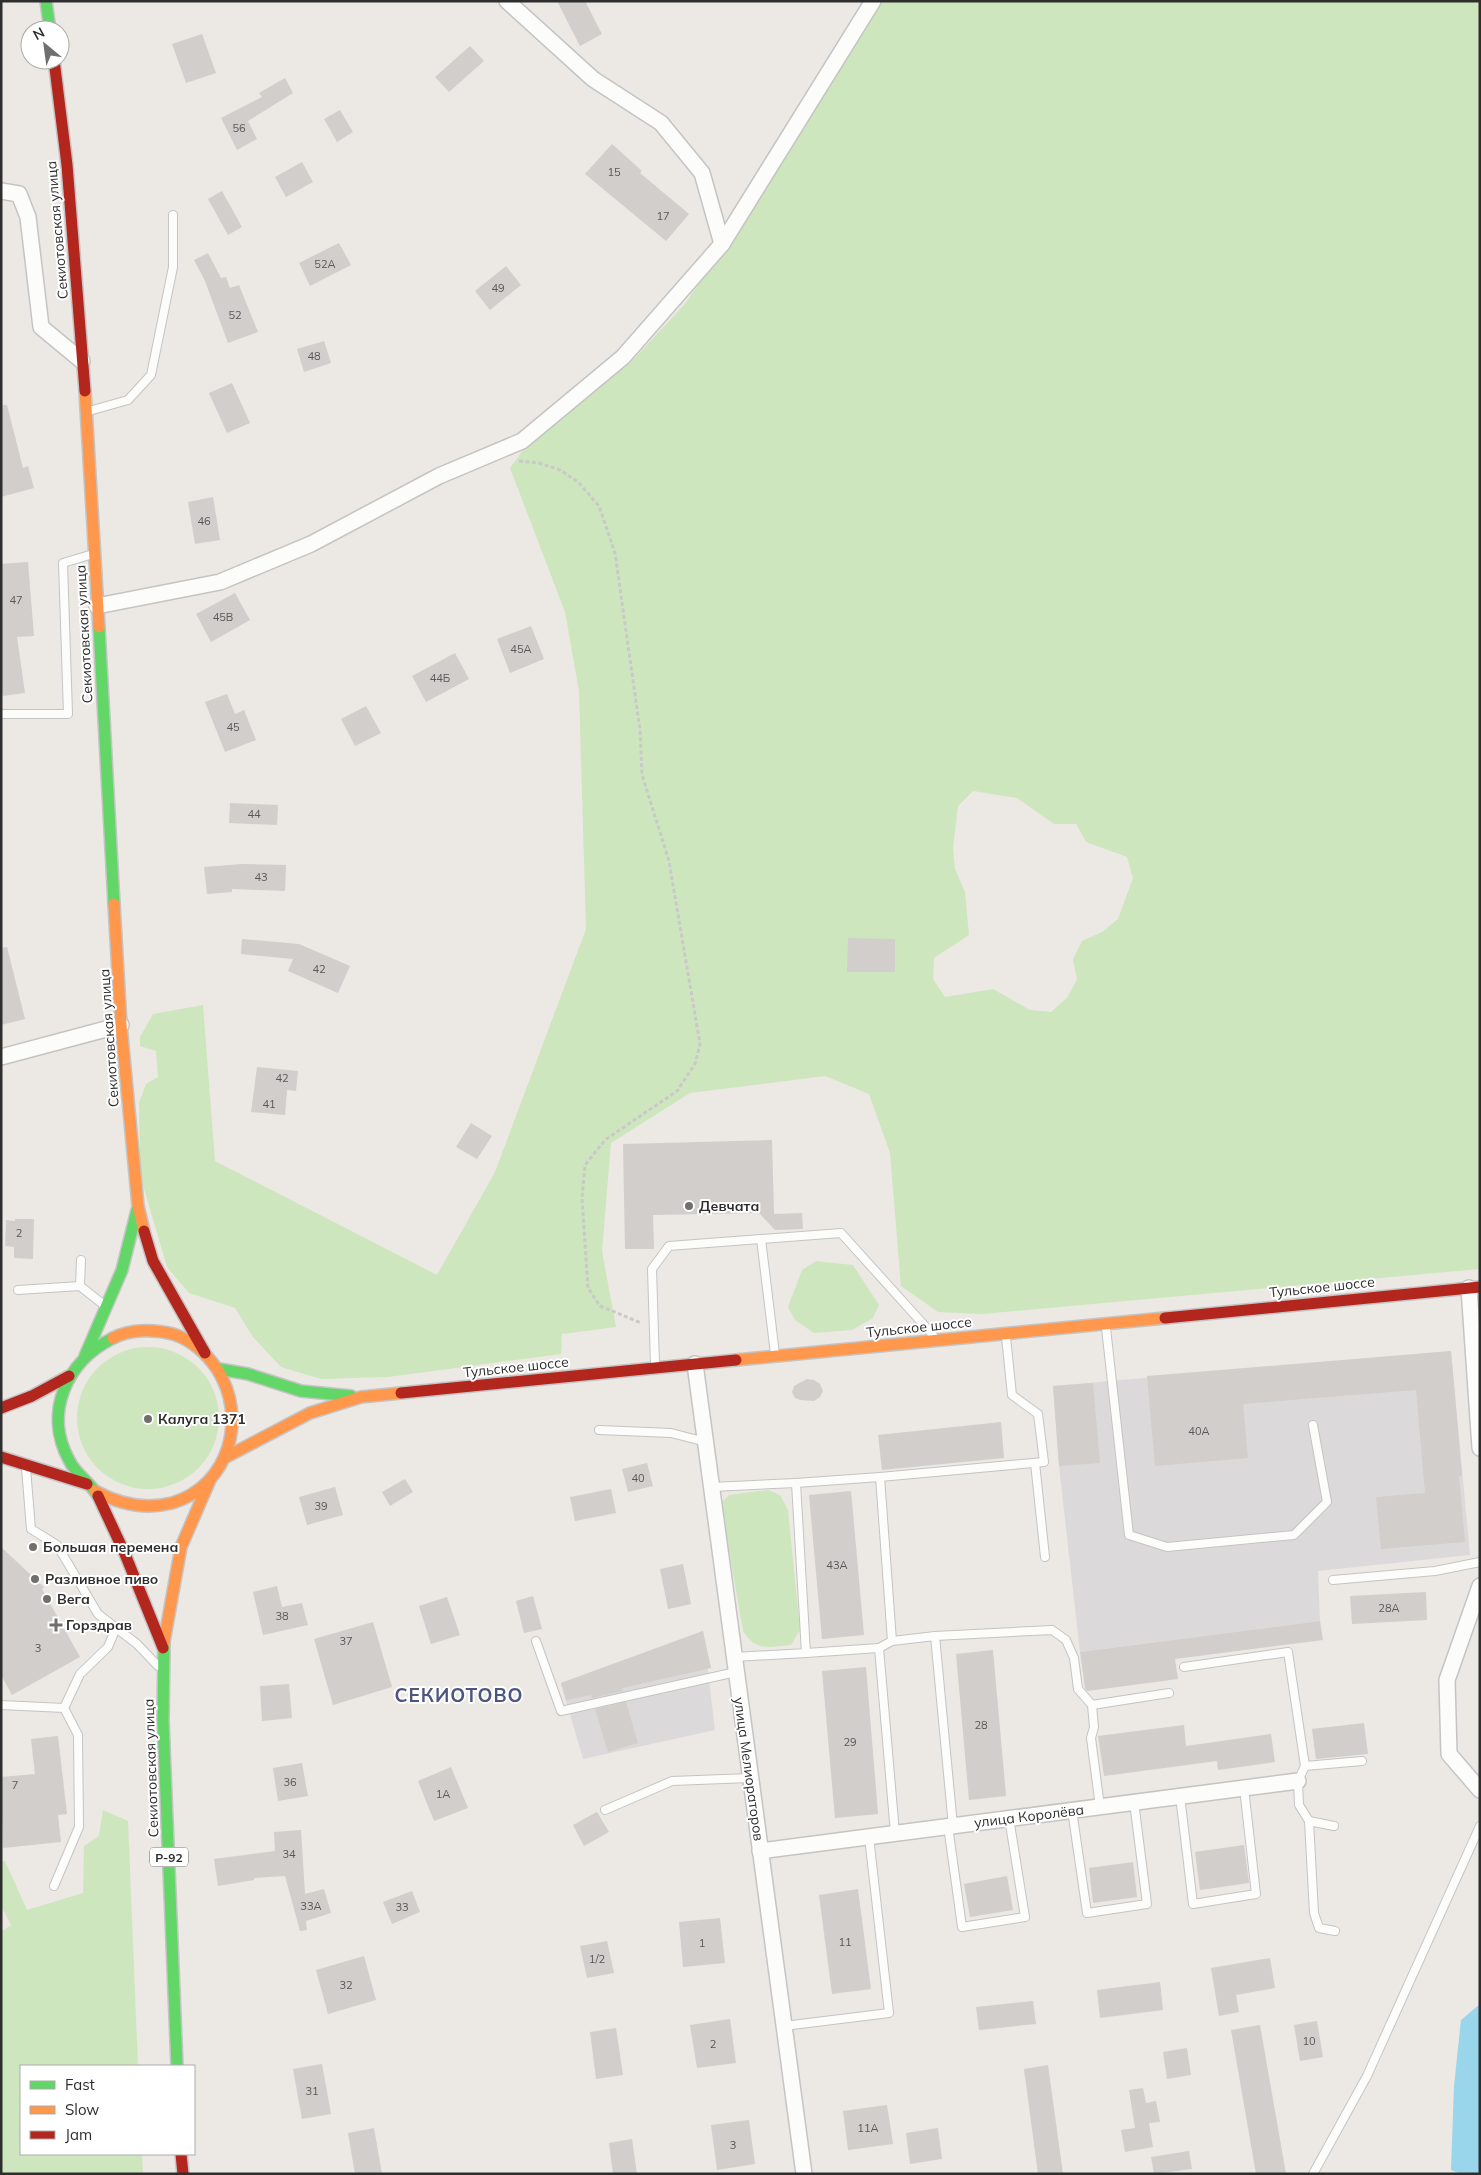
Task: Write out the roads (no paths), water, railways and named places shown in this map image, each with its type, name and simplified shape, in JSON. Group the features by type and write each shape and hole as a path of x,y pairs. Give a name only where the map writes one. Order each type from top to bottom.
{"main road":[{"path":"46,1 49,20"},
{"name":"Секиотовская улица","path":"55,70 67,165 87,412 121,1025 138,1206"},
{"path":"91,1488 75,1471 66,1456 59,1433 59,1404 69,1376 85,1356 122,1270 138,1206"},
{"path":"1,1458 26,1463 91,1488 111,1499 128,1505 145,1506 163,1505 180,1500 196,1491 210,1480 226,1457 234,1428 234,1412 227,1382 205,1353 153,1261 138,1206"},
{"name":"Тульское шоссе","path":"361,1397 1474,1288"},
{"path":"85,1356 109,1339 137,1331 152,1330 180,1337 205,1353"},
{"path":"219,1369 248,1374 301,1391 361,1397"},
{"path":"1,1408 32,1396 69,1376"},
{"path":"226,1457 310,1413 361,1397"},
{"name":"Р-92","path":"163,1648 181,1547 210,1480"},
{"name":"Р-92","path":"91,1488 124,1550 163,1648"},
{"name":"Секиотовская улица","path":"163,1648 163,1721 177,2065"},
{"path":"181,2155 182,2174"}],"street":[{"path":"508,1 593,80 661,123 702,173 722,244"},
{"path":"98,606 220,582 311,544 439,476 522,441 623,356 722,244 873,1"},
{"path":"1,191 19,194 28,217 41,327 82,361"},
{"path":"1,1057 121,1025"},
{"path":"1474,1288 1480,1448"},
{"name":"улица Мелиораторов","path":"695,1364 804,2174"},
{"path":"1480,1586 1447,1680 1449,1754 1480,1790"},
{"name":"улица Королёва","path":"760,1851 1298,1781"}],"lane":[{"path":"87,412 128,400 151,376 173,267 174,216"},
{"path":"1,714 68,714 63,564 95,554"},
{"path":"655,1368 652,1269 669,1246 841,1232 938,1340"},
{"path":"761,1239 776,1356"},
{"path":"80,1260 80,1286"},
{"path":"18,1290 80,1286 106,1306"},
{"path":"1106,1324 1129,1535 1167,1547 1294,1535 1327,1502 1313,1425"},
{"path":"712,1487 880,1477 1044,1462 1038,1414 1012,1395 1006,1334"},
{"path":"599,1430 671,1433 706,1442"},
{"path":"26,1463 31,1529 57,1545 98,1614 137,1644 164,1672"},
{"path":"1035,1463 1045,1557"},
{"path":"880,1477 892,1641"},
{"path":"796,1483 806,1653"},
{"path":"1333,1580 1435,1571 1480,1562"},
{"path":"64,1708 80,1674 108,1647 116,1628"},
{"path":"536,1641 561,1711 735,1664 806,1653 879,1648 892,1641 935,1636 1052,1630 1066,1640 1074,1658 1078,1689 1092,1705 1094,1727 1091,1738 1100,1806"},
{"path":"935,1636 951,1826 962,1927 1025,1918 1009,1818"},
{"path":"879,1648 895,1833"},
{"path":"1184,1667 1288,1652 1305,1766 1298,1781 1299,1805 1308,1821 1314,1913 1320,1928 1335,1931"},
{"path":"1092,1705 1168,1693"},
{"path":"1,1705 64,1708"},
{"path":"54,1886 79,1827 78,1736 64,1708"},
{"path":"1305,1766 1362,1762"},
{"path":"605,1810 672,1781 750,1778"},
{"path":"1180,1796 1192,1904 1256,1894 1244,1788"},
{"path":"1072,1810 1087,1913 1147,1904 1134,1802"},
{"path":"1308,1821 1334,1826"},
{"path":"1313,2174 1368,2076 1480,1826"},
{"path":"784,2026 889,2013 869,1837"}],"water":[{"path":"1480,2004 1480,2174 1461,2174 1451,2170 1454,2086 1461,2020"}],"place":[{"name":"Девчата","path":"689,1206"},
{"name":"Калуга 1371","path":"148,1419"},
{"name":"Большая перемена","path":"33,1547"},
{"name":"Разливное пиво","path":"35,1579"},
{"name":"Вега","path":"47,1599"},
{"name":"Горздрав","path":"56,1625"}],"district":[{"name":"СЕКИОТОВО","path":"459,1695"}]}
